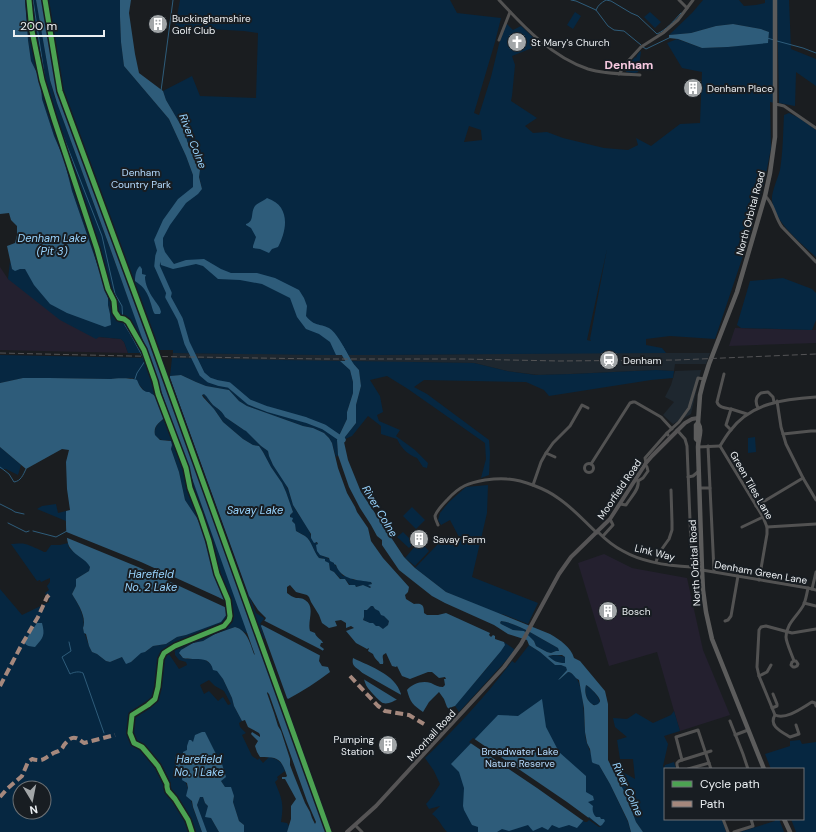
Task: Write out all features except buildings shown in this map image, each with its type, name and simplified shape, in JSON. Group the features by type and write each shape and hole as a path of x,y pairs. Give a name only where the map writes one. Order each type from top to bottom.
{"main road":[{"name":"North Orbital Road","path":"763,768 712,639 706,612 703,590 700,488 696,425 704,379 733,304 765,196 773,155 775,137 774,0"},
{"path":"784,820 790,832"}],"street":[{"path":"499,0 539,40 568,60 588,69 600,72 640,75"},
{"path":"679,0 687,8"},
{"path":"619,74 642,46 663,33 678,20 694,0"},
{"path":"499,40 510,12"},
{"path":"775,104 784,106 816,128"},
{"path":"765,196 770,201 778,222 816,262"},
{"path":"724,374 717,402 718,405 722,408 747,414"},
{"path":"669,435 689,408 698,378 704,379"},
{"path":"758,408 756,404 757,397 761,393 768,392 773,397 775,402 786,444 816,500"},
{"path":"698,447 720,446 731,430 747,414 758,408 775,402 816,397"},
{"path":"591,464 630,403 635,402 661,416 672,429"},
{"path":"533,485 541,462 553,443 570,426 582,405 588,408"},
{"path":"730,409 726,425 731,430"},
{"name":"Moorfield Road","path":"521,644 559,574 571,557 610,519 637,480 645,464 669,435 678,430 688,421 693,419 698,420"},
{"path":"678,430 685,439 687,446 691,545"},
{"path":"783,434 816,431"},
{"path":"708,446 714,572"},
{"name":"Green Tiles Lane","path":"720,446 763,517 767,527 759,580"},
{"path":"546,453 555,457"},
{"path":"688,477 693,476 699,471"},
{"path":"756,506 803,478"},
{"name":"Link Way","path":"438,525 435,516 443,504 453,493 466,484 494,479 507,479 533,485 558,497 622,551 656,562 692,567"},
{"path":"700,488 710,488"},
{"path":"656,562 659,553 669,539 672,530 671,490"},
{"path":"742,527 763,517"},
{"path":"603,536 612,525 610,519"},
{"path":"767,527 816,524"},
{"name":"Denham Green Lane","path":"702,570 814,590"},
{"path":"814,590 816,572"},
{"path":"725,621 732,616 738,576"},
{"path":"794,661 786,638 787,631 790,623 804,603 808,588"},
{"path":"804,603 816,606"},
{"path":"796,725 799,734 790,737 776,727 773,722 775,715 759,676 757,667 759,630 761,627 766,626 792,633 816,629"},
{"name":"Moorhall Road","path":"347,832 376,806 504,667 521,644"},
{"path":"759,676 767,672 771,665"},
{"path":"772,708 777,706 774,694"},
{"path":"775,715 778,717 783,717 794,713 812,702 815,703 816,706"},
{"path":"730,721 748,768"},
{"path":"682,760 676,737 698,730 710,768"},
{"path":"736,735 748,730"},
{"path":"678,768 677,763 682,760 711,751"},
{"path":"692,768 709,763"},
{"path":"723,820 728,832"},
{"path":"734,832 753,826 751,820"},
{"path":"355,825 362,832"}],"shaded area":[{"path":"0,267 8,279 99,337 121,339 124,342 128,353 0,350"},
{"path":"735,328 816,330 816,343 729,346"},
{"path":"173,353 379,355 710,353 706,364 675,364 674,371 656,370 539,375 507,371 474,363 172,358"},
{"path":"701,370 691,414 673,424 663,415 674,402 665,397 671,385 675,371"},
{"path":"604,554 632,568 687,578 703,650 730,715 680,731 657,652 609,666 578,563"}],"green space":[{"path":"25,0 36,0 54,95 148,353 128,353 124,342 121,339 99,337 96,339 60,320 8,279 10,261 12,269 25,269 95,322 105,326 111,319 108,297 104,284 72,191 64,159 54,136 42,99 41,87 37,73 31,61"},
{"name":"Denham Country Park","path":"42,0 120,0 121,42 124,66 169,119 186,156 193,175 193,187 186,203 202,189 199,176 200,170 187,141 186,134 166,100 163,91 192,76 200,96 256,98 258,33 175,27 180,0 450,0 457,13 501,18 474,113 479,115 506,23 513,30 521,26 536,40 532,48 512,56 515,65 511,101 537,118 525,126 533,133 547,132 563,138 604,148 628,150 638,145 636,138 651,146 680,124 700,123 702,72 682,68 667,43 677,39 702,48 728,47 768,42 769,32 733,24 716,26 691,33 669,35 703,0 739,0 744,6 765,3 765,0 774,0 775,103 770,102 771,148 765,179 746,247 715,339 670,336 646,339 646,345 662,348 666,353 348,355 347,353 336,353 336,355 319,355 173,353 173,350 150,350 55,86","holes":["469,126 481,130 482,140 464,142","607,249 590,339 591,341 587,340"]},
{"path":"777,0 789,0 791,49 816,59 816,86 796,72 795,106 779,103"},
{"path":"575,12 581,16 573,29 567,25"},
{"path":"650,12 661,22 655,28 644,17"},
{"path":"640,51 638,72 626,72 627,67 635,57 636,58"},
{"path":"789,113 816,130 816,257 789,232 778,216 772,200 781,163 784,115"},
{"path":"783,278 812,289 816,293 816,320 812,330 741,328 737,325 750,281"},
{"path":"0,355 150,358 248,632 246,633 235,627 183,648 180,655 186,659 204,659 220,673 242,721 239,723 240,727 246,733 242,735 252,756 258,760 259,758 263,763 269,757 279,761 282,765 285,771 277,777 278,779 275,782 282,801 281,822 287,823 289,826 287,832 244,832 244,825 239,821 233,802 234,796 221,781 222,764 217,765 217,761 219,760 193,742 177,769 186,783 202,832 0,832 0,589 22,615 49,602 49,599 45,593 49,590 47,586 50,582 50,578 41,582 40,580 37,581 11,544 25,544 46,552 51,545 68,543 69,548 88,563 90,567 89,571 76,579 76,586 72,594 81,611 84,624 83,629 92,652 106,661 110,662 122,657 131,662 141,652 145,652 153,646 166,644 177,637 186,635 225,599 213,571 202,528 185,500 179,472 171,449 172,445 169,440 161,440 155,435 156,426 163,420 165,413 161,408 157,397 145,392 133,378 23,378 0,383","holes":["174,651 175,655 179,660 186,662 187,665 179,669 169,654","209,680 215,686 224,691 231,704 228,705 223,697 218,701 209,691 204,694 200,685"]},
{"path":"172,358 340,361 350,370 353,382 353,393 347,412 347,419 337,440 338,455 336,457 332,443 324,433 247,406 239,401 229,390 206,386 181,375 170,376"},
{"path":"351,361 474,363 507,371 536,375 656,370 674,371 673,378 549,396 544,390 526,382 424,380 414,387 427,394 489,440 489,475 481,478 486,459 485,443 387,376 370,380 380,396 383,412 377,415 379,421 400,430 396,436 415,450 428,463 427,468 423,467 417,458 405,451 397,439 381,434 381,426 368,416 352,436 345,439 356,423 356,405 361,386 359,370"},
{"path":"202,394 204,394 211,403 224,414 225,417 246,430 261,446 268,451 271,461 287,487 294,507 307,527 311,538 318,544 322,556 332,561 343,576 348,576 354,580 371,582 372,584 369,585 371,587 369,588 363,585 356,587 354,585 350,585 345,579 341,579 330,570 329,563 322,558 319,558 307,538 296,531 290,515 293,512 286,492 259,446 253,445 243,439 223,422"},
{"path":"755,437 756,452 748,453 748,438"},
{"path":"0,447 21,465 18,475 6,469 0,469"},
{"path":"488,485 487,513 472,577 538,603 528,624 493,612 446,592 415,568 437,545 435,538 448,542 459,537 450,520 441,525 438,520 440,513 449,502 466,487"},
{"path":"56,504 58,513 66,511 66,521 37,509 42,506"},
{"path":"412,507 425,520 416,529 403,516"},
{"path":"403,532 414,543 409,548 397,537"},
{"path":"421,543 429,551 415,566 405,558 417,544 419,545"},
{"path":"248,593 256,613 264,618 261,627 265,639 257,635 244,599"},
{"path":"371,606 379,610 389,621 388,625 383,630 379,626 363,620 364,610 367,610"},
{"path":"501,621 508,622 530,632 558,648 559,651 551,653 547,652 536,646 534,641 522,631 513,630 501,624"},
{"path":"504,642 514,649 513,653 459,712 455,705 488,667 505,645"},
{"name":"Broadwater Lake Nature Reserve","path":"529,645 555,665 567,667 567,670 559,679 568,672 574,676 579,683 588,746 595,764 599,765 610,784 628,822 631,832 447,832 437,818 432,814 440,806 429,809 426,804 440,784 434,771 425,758 492,687 512,661 515,663"},
{"path":"557,655 565,657 565,663 560,663 547,656"},
{"path":"586,685 595,693 600,703 593,705 590,703 586,696"},
{"path":"674,711 680,731 664,736 668,744 663,766 664,820 722,820 726,832 643,832 636,822 616,776 621,771 635,779 633,759 620,759 617,740 627,737 615,727 613,718 627,719 636,713 653,723 671,715"},
{"path":"800,740 802,744 816,742 816,832 796,832 791,820 804,820 804,768 771,768 765,754 790,746 790,741"},
{"path":"674,762 676,768 664,768 665,765"},
{"path":"200,797 203,797 208,806 211,818 219,832 207,832 205,829 197,805"},
{"path":"779,820 784,832 740,832"}],"water":[{"name":"Denham Lake (Pit 3)","path":"0,0 25,0 31,61 37,73 41,87 42,99 54,136 64,159 72,191 108,298 111,325 105,327 67,313 50,304 34,285 25,269 15,271 12,269 7,246 15,243 17,226 11,220 9,213 0,214"},
{"path":"36,0 43,0 57,80 63,102 130,281 328,832 287,832 291,819 291,806 296,799 285,779 282,779 282,777 287,776 283,765 275,758 260,757 255,746 258,741 251,734 252,732 260,737 259,733 248,727 245,720 242,721 223,679 217,671 213,670 209,662 201,659 183,658 179,653 181,650 193,643 203,641 215,634 235,627 245,634 255,655 50,80","holes":["267,692 307,801 316,822 315,824 290,765 290,759"]},
{"path":"120,0 131,0 129,13 139,73 163,91 166,100 186,134 187,141 200,170 199,177 202,189 186,203 170,225 163,238 165,252 174,264 186,260 204,259 231,273 257,273 275,278 299,290 307,306 306,316 315,323 326,326 332,330 340,340 348,355 336,355 330,342 319,334 306,329 297,317 290,298 262,284 240,280 218,279 203,266 196,264 173,269 161,265 154,240 163,220 178,199 193,187 193,175 169,119 124,66 121,42"},
{"path":"733,24 769,32 768,43 702,48 678,39 669,38 669,35 691,33 716,26"},
{"path":"267,198 275,202 280,207 285,219 285,226 278,247 272,249 269,253 253,248 256,237 251,228 246,225 251,219 255,206"},
{"path":"140,266 142,269 142,274 146,275 146,285 160,308 160,314 154,313 146,291 135,281 137,271"},
{"path":"340,361 351,361 359,370 361,386 356,405 356,423 345,437 344,442 348,460 361,492 404,557 415,568 446,592 550,634 558,639 568,647 574,658 580,661 605,691 608,704 608,760 625,793 636,822 643,832 631,832 628,821 610,784 599,765 592,762 585,732 584,708 579,680 568,672 558,680 567,670 566,667 555,665 529,645 527,640 508,634 494,625 432,596 399,570 382,545 382,540 377,536 349,487 338,455 337,440 347,419 347,412 353,393 353,382 350,370","holes":["501,621 508,622 530,632 558,648 559,651 551,653 547,652 536,646 534,641 524,631 513,630 501,624","562,655 565,657 565,663 560,663 548,656","586,685 597,695 600,699 598,704 594,705 588,700 585,693"]},
{"name":"Savay Lake","path":"181,375 206,386 229,390 239,401 247,406 303,426 313,428 324,433 329,438 332,443 338,468 347,493 357,512 368,528 371,541 383,558 409,587 408,592 405,595 406,599 414,604 422,605 424,608 424,613 427,615 446,613 490,633 489,635 491,637 493,635 495,636 495,639 504,642 505,645 501,651 455,706 449,709 439,692 429,702 423,712 420,710 409,698 407,690 414,684 421,682 431,683 443,687 445,685 445,677 439,678 432,672 428,672 410,679 402,676 397,666 392,666 386,653 383,655 383,664 380,664 373,654 368,651 369,648 367,649 356,643 346,631 354,628 351,626 346,628 346,623 341,620 335,621 337,626 329,628 322,623 309,597 296,592 290,585 287,587 287,593 295,598 304,599 310,606 310,631 315,633 323,643 321,643 320,646 324,649 320,655 319,661 322,666 328,667 330,672 304,690 288,699 287,698 261,626 266,618 258,610 249,596 170,376","holes":["204,394 225,417 246,431 268,451 273,465 288,488 293,505 311,534 311,538 314,543 317,542 317,551 320,555 329,558 342,574 356,580 371,582 372,584 368,585 371,587 370,588 363,585 356,587 355,585 349,585 345,579 340,579 330,570 329,563 325,561 325,559 319,558 307,538 296,531 295,524 292,521 293,518 290,517 293,512 286,492 259,446 253,445 243,439 223,422 203,397 202,395","373,606 389,621 388,625 383,629 373,623 363,620 364,610 367,610"]},
{"name":"Harefield No. 2 Lake","path":"23,378 132,379 137,380 143,390 157,397 159,407 165,413 165,417 157,424 155,435 160,440 171,441 171,449 179,472 185,500 202,528 213,571 228,607 227,614 221,622 177,637 166,644 153,646 126,664 122,657 110,662 92,652 86,634 84,633 83,615 72,594 76,586 76,579 89,571 90,567 69,546 66,531 66,511 70,510 67,489 66,462 69,450 62,449 26,469 0,447 0,383"},
{"path":"37,623 42,623 43,636 35,647 27,646 24,642"},
{"path":"353,658 375,668 394,681 401,694 399,697 395,701 388,703 383,703 379,700 365,684 362,673 353,664"},
{"path":"542,699 546,727 559,752 586,776 586,792 593,796 594,800 588,802 593,806 594,815 604,819 605,821 600,826 589,817 577,828 569,825 559,828 552,825 548,830 542,827 533,831 528,825 509,831 502,829 497,832 478,832 478,827 472,825 464,810 464,788 459,772 451,764 498,715 518,716"},
{"name":"Harefield No. 1 Lake","path":"205,732 219,760 217,761 217,765 222,764 226,777 221,781 225,787 231,787 234,796 233,802 239,821 244,825 244,832 219,832 211,818 205,817 208,806 203,797 200,797 197,805 207,832 202,832 192,801 186,796 188,788 187,783 182,780 183,775 176,767 175,759 176,756 183,757 183,752 187,750 189,740 193,742 195,735"}],"pier":[{"path":"64,531 141,562 218,597 228,602 229,609 138,567 65,537"},
{"path":"263,620 325,652 321,656 260,624"},
{"path":"352,667 403,696 401,700 399,701 360,677 359,673"},
{"path":"473,738 601,827 589,820 585,822 469,742"}],"waterway":[{"path":"33,0 46,86 60,128 102,236 115,294 122,306 123,322 145,361 135,379"},
{"path":"161,91 173,0"},
{"path":"571,0 596,10 608,26 614,30 624,31 641,45"},
{"path":"596,10 600,4 606,0 611,1 638,16 657,34 667,28 681,13"},
{"path":"643,47 646,49 671,37"},
{"path":"767,38 774,40"},
{"path":"777,41 816,53"},
{"path":"160,250 157,266 169,293 168,297 180,319 187,343 202,374 209,380 229,385 249,402 324,427 343,440"},
{"name":"River Colne","path":"341,348 352,367"},
{"path":"0,467 9,474 14,482 20,479 26,469"},
{"path":"0,504 15,512 24,514"},
{"path":"8,523 26,532 29,531"},
{"path":"33,531 56,537 67,531"},
{"path":"69,642 71,651 62,657 70,674 76,672 83,673 104,733"}],"railway":[{"path":"0,353 321,359 559,361 677,360 816,354"}],"marked path":[{"path":"0,686 49,595"},
{"path":"350,676 378,706 385,711 409,715 424,724"},
{"path":"0,797 22,776 28,762 32,759 45,759 53,753 61,750 71,738 76,738 84,743 115,735"}],"cycle path":[{"path":"29,0 32,31 42,80 97,249 108,289 114,301 115,312 119,318 128,322 144,350 158,394 186,468 190,488 209,541 217,574 228,600 230,616 229,620 224,626 175,646 164,653 161,659 155,699 132,715 130,733 134,743 142,747 158,766 167,784 168,791 175,799 188,820 192,832"},
{"path":"45,0 60,91 151,337 329,832"}],"place":[{"name":"Buckinghamshire Golf Club","path":"158,24"},
{"name":"St Mary's Church","path":"517,42"},
{"name":"Denham Place","path":"693,88"},
{"name":"Denham","path":"609,360"},
{"name":"Savay Farm","path":"419,539"},
{"name":"Bosch","path":"608,611"},
{"name":"Pumping Station","path":"388,745"}],"district":[{"name":"Denham","path":"629,65"}]}
